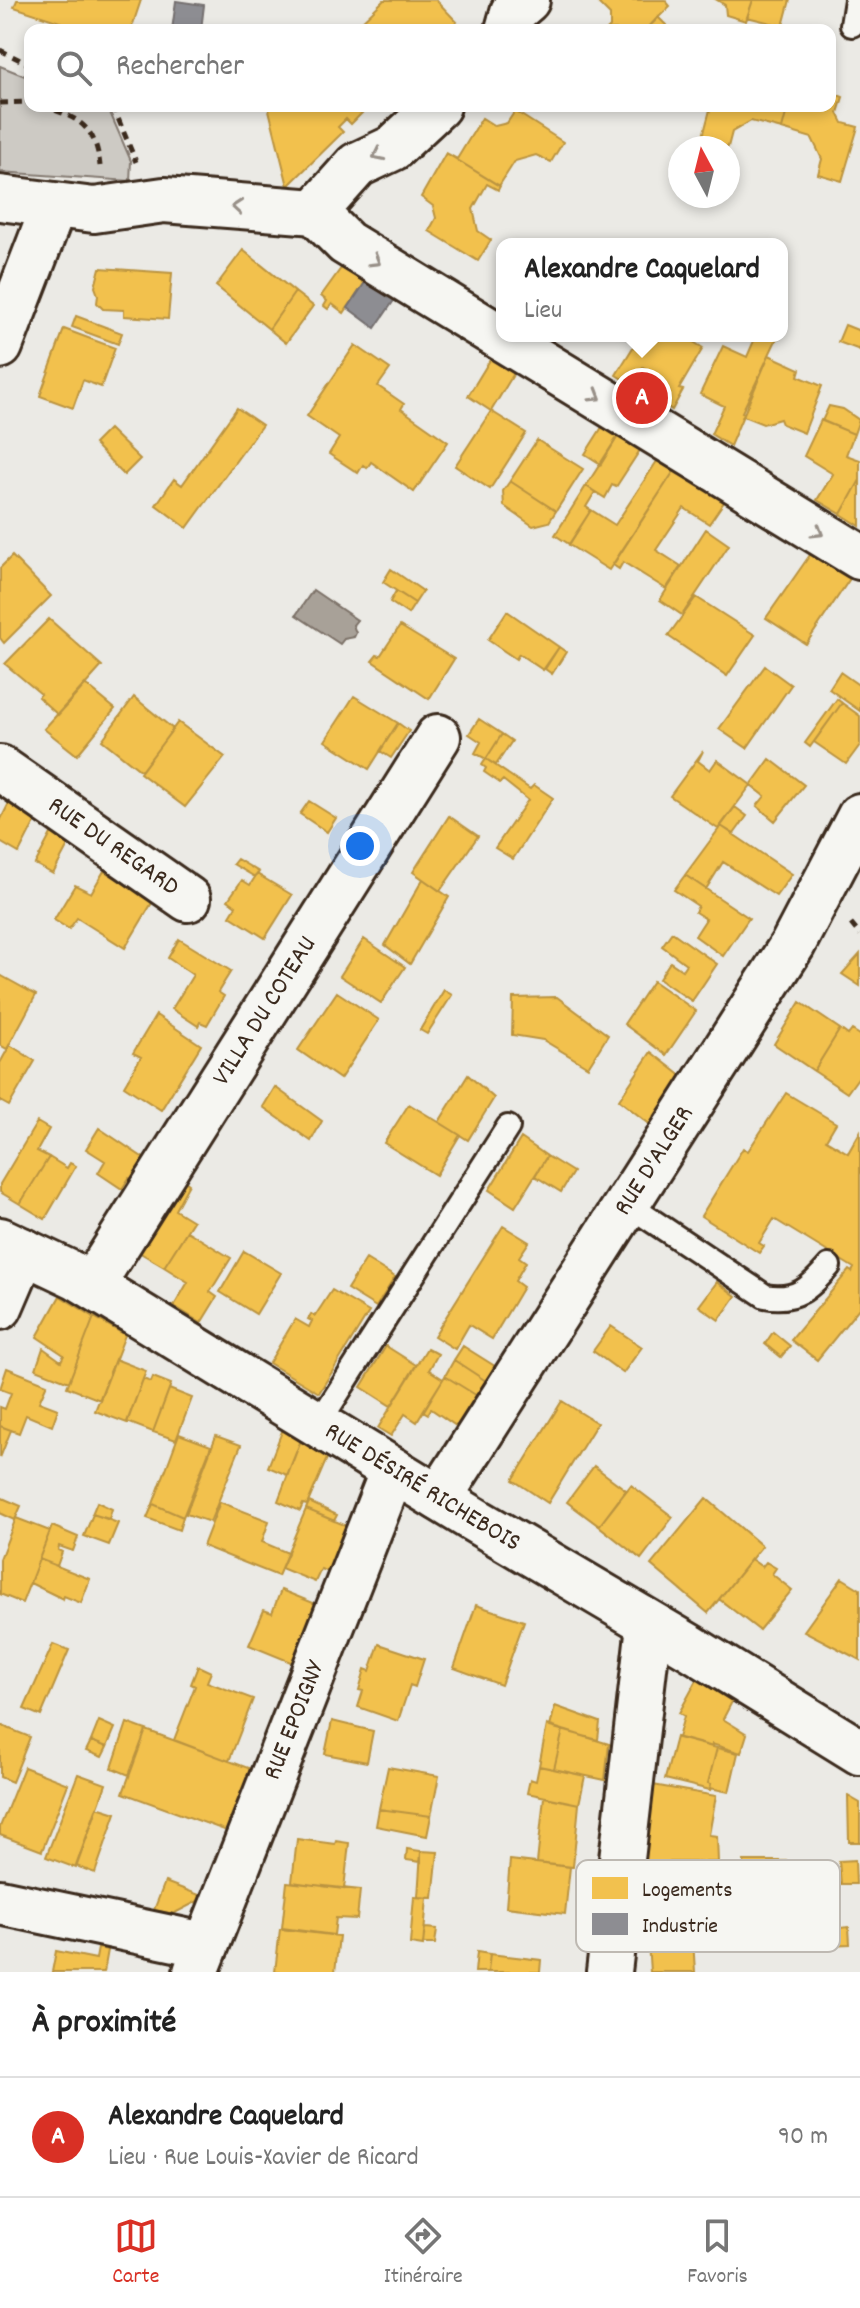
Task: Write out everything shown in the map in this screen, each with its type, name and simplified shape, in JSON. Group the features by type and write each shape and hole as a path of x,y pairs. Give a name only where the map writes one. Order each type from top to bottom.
{"street":[{"path":"315,212 357,165 393,148 432,112"},
{"path":"0,198 74,208 164,200 315,212 346,243 496,335"},
{"path":"0,346 74,208"},
{"path":"508,342 860,557"},
{"name":"VILLA DU COTEAU","path":"92,1285 438,737"},
{"name":"RUE DU REGARD","path":"0,768 188,899"},
{"name":"RUE D'ALGER","path":"439,1498 793,944 860,816"},
{"path":"0,1307 12,1245"},
{"name":"RUE DÉSIRÉ RICHEBOIS","path":"12,1245 92,1285 649,1625 854,1742"},
{"name":"RUE EPOIGNY","path":"200,1958 393,1470"},
{"path":"622,1860 649,1625"},
{"path":"0,1902 200,1958"},
{"path":"609,1972 611,1952"}],"lane":[{"path":"852,25 856,0"},
{"path":"318,1424 508,1127"},
{"path":"627,1204 765,1296 778,1299 795,1297 809,1289 829,1266"}],"path":[{"path":"0,50 24,62"},
{"path":"0,103 24,102"},
{"path":"61,112 89,128 99,153 102,179 74,208"},
{"path":"116,112 132,150 140,179 137,202"}],"shaded area":[{"path":"0,66 24,76 24,112 110,112 131,161 130,181 0,172"},
{"path":"313,590 357,620 353,625 354,637 344,639 340,644 296,615"}],"building: Logements":[{"path":"17,0 141,0 133,24 66,24 14,7"},
{"path":"384,0 436,0 457,22 455,24 359,24"},
{"path":"603,0 665,0 670,6 652,24 610,24 610,15 599,4"},
{"path":"717,0 753,0 746,21 726,15 725,5"},
{"path":"753,0 790,0 784,24 747,17"},
{"path":"658,17 665,24 652,24"},
{"path":"836,94 843,97 838,113 843,123 858,127 842,181 818,174 822,159 812,138 782,129 786,112 836,112"},
{"path":"270,112 363,112 351,124 346,119 338,127 343,132 288,186"},
{"path":"517,112 563,142 551,162 536,155 515,161 499,186 446,153 457,159 482,118 495,126 507,123"},
{"path":"709,112 786,112 782,129 751,121 732,132 731,136 703,136"},
{"path":"446,153 500,186 498,190 487,184 473,209 478,231 491,240 478,261 429,231 436,218 433,206 421,197"},
{"path":"243,250 295,292 269,329 216,286"},
{"path":"344,264 368,278 344,313 332,304 328,309 324,306 327,301 321,296"},
{"path":"100,268 172,273 168,319 124,316 124,310 103,309 97,303 95,287"},
{"path":"295,292 313,306 286,343 269,329"},
{"path":"76,316 122,333 118,344 72,327"},
{"path":"845,325 860,331 860,350 838,342"},
{"path":"64,329 115,348 101,387 83,380 73,408 40,396"},
{"path":"636,342 694,342 703,348 679,389 683,390 672,410 637,388 648,370 643,367 632,385 616,375"},
{"path":"753,342 775,342 742,412 730,446 711,434 724,406 700,394 723,346 747,357"},
{"path":"355,345 390,369 378,386 404,404 401,409 448,442 414,492 371,462 367,468 363,465 358,473 329,454 339,438 307,416"},
{"path":"493,355 516,370 491,411 468,396"},
{"path":"769,355 800,369 798,376 822,386 804,433 782,424 780,419 763,424 743,416"},
{"path":"829,406 843,409 859,420 854,434 822,421"},
{"path":"237,408 262,425 187,528 156,505 174,479 182,485"},
{"path":"491,411 526,433 490,489 455,466"},
{"path":"821,420 854,434 846,455 860,460 860,480 841,514 817,500 833,474 804,456"},
{"path":"604,424 620,433 601,464 585,454"},
{"path":"109,429 140,459 124,475 94,444"},
{"path":"620,433 642,447 616,487 612,485 605,498 586,486"},
{"path":"537,440 583,469 556,511 510,481"},
{"path":"659,458 676,468 609,570 569,545 591,510 615,525"},
{"path":"676,468 726,499 709,524 684,508 656,550 681,566 666,589 623,562 619,569 613,565"},
{"path":"860,480 860,526 841,514"},
{"path":"510,481 556,511 549,522 533,526 504,506 503,491"},
{"path":"586,486 595,492 586,507 591,510 569,544 555,535"},
{"path":"706,529 729,545 682,615 660,600"},
{"path":"812,552 851,577 806,644 766,618"},
{"path":"12,556 51,596 4,643 0,638 0,568"},
{"path":"391,569 423,591 415,603 383,582"},
{"path":"396,591 415,603 408,614 390,602"},
{"path":"696,597 755,635 727,676 668,636"},
{"path":"507,611 559,647 543,670 519,654 516,659 488,640"},
{"path":"49,619 102,666 58,715 38,697 41,694 5,664"},
{"path":"400,626 454,659 429,699 372,661 377,655 380,656"},
{"path":"559,647 566,652 552,674 545,669"},
{"path":"765,666 791,685 747,748 719,729"},
{"path":"840,672 860,686 860,711 829,689"},
{"path":"85,684 115,709 77,755 44,729"},
{"path":"354,696 398,723 369,769 325,741"},
{"path":"134,697 173,729 141,771 102,740"},
{"path":"837,699 842,703 810,747 805,743"},
{"path":"842,703 860,716 860,745 846,764 814,742"},
{"path":"479,719 502,734 486,759 475,753 481,742 469,734"},
{"path":"178,722 225,757 185,807 140,773"},
{"path":"398,723 409,731 391,758 380,751"},
{"path":"502,734 512,741 496,765 486,759"},
{"path":"703,751 698,761 710,770 717,760 751,785 718,829 670,796"},
{"path":"486,759 530,789 534,785 553,798 513,859 495,848 528,800 503,780 500,783 484,772 486,768 482,765"},
{"path":"770,759 804,785 775,821 757,806 765,796 751,785"},
{"path":"11,799 37,818 19,853 0,842 0,821"},
{"path":"309,801 336,818 327,832 300,814"},
{"path":"735,807 747,816 734,834 721,826"},
{"path":"449,816 478,836 440,891 413,872"},
{"path":"721,826 792,874 776,896 723,862 706,889 685,875"},
{"path":"53,830 70,842 53,874 35,864"},
{"path":"237,859 259,872 255,877 233,864"},
{"path":"104,871 153,901 125,948 77,918 69,929 54,920 75,885 91,893"},
{"path":"257,874 292,895 265,938 230,916 236,906 228,900 242,880 250,885"},
{"path":"685,875 749,918 723,956 695,936 706,919 695,912 698,906 674,890"},
{"path":"423,879 449,897 410,964 385,945"},
{"path":"672,932 717,964 692,1001 659,979 670,962 682,970 686,964 662,946"},
{"path":"179,939 231,971 218,992 224,996 207,1025 200,1022 198,1026 172,1009 193,975 168,958"},
{"path":"364,939 405,967 381,1003 340,976"},
{"path":"860,954 860,986 842,974"},
{"path":"0,975 36,995 7,1049 0,1045"},
{"path":"653,981 696,1011 666,1055 624,1024"},
{"path":"444,990 452,995 427,1034 420,1030"},
{"path":"337,992 379,1020 340,1079 298,1050"},
{"path":"557,997 608,1035 588,1067 543,1040 512,1035 513,998"},
{"path":"800,1002 840,1029 814,1071 774,1044"},
{"path":"156,1015 201,1045 161,1110 124,1086 141,1057 133,1053"},
{"path":"840,1029 848,1035 852,1030 860,1035 860,1075 847,1093 814,1071"},
{"path":"10,1045 35,1061 9,1106 0,1101 0,1063"},
{"path":"651,1052 683,1077 652,1126 619,1100"},
{"path":"468,1075 494,1098 468,1140 439,1122"},
{"path":"275,1087 322,1121 311,1141 263,1107"},
{"path":"786,1093 836,1123 826,1140 848,1153 860,1132 860,1307 817,1360 791,1340 849,1270 852,1272 854,1268 774,1219 759,1243 764,1246 759,1253 701,1216 743,1148 748,1151"},
{"path":"409,1104 460,1135 436,1175 384,1143"},
{"path":"37,1122 49,1129 37,1151 49,1157 20,1204 0,1192 0,1184"},
{"path":"99,1128 148,1161 134,1181 129,1178 122,1189 98,1173 105,1161 86,1149"},
{"path":"521,1138 547,1156 515,1207 489,1190"},
{"path":"547,1156 573,1172 561,1192 535,1176"},
{"path":"49,1157 67,1168 70,1163 76,1166 45,1219 20,1204"},
{"path":"178,1176 189,1184 175,1210 193,1221 164,1267 132,1248"},
{"path":"503,1226 529,1242 519,1257 526,1262 515,1281 523,1287 492,1339 469,1325 455,1349 434,1336"},
{"path":"187,1231 231,1258 210,1292 217,1297 201,1323 174,1306 188,1282 164,1267"},
{"path":"244,1251 281,1273 256,1314 220,1292"},
{"path":"366,1259 395,1277 376,1307 347,1289"},
{"path":"717,1282 736,1296 719,1320 699,1306"},
{"path":"332,1290 369,1312 319,1393 269,1363 295,1319 309,1327 311,1314 315,1316"},
{"path":"60,1296 94,1317 69,1382 36,1369 43,1348 61,1361 64,1355 37,1337"},
{"path":"94,1317 125,1335 100,1400 67,1387"},
{"path":"611,1326 642,1347 623,1373 593,1351"},
{"path":"773,1332 790,1346 781,1357 765,1344"},
{"path":"386,1346 416,1365 391,1406 361,1387"},
{"path":"463,1346 501,1370 489,1383 454,1360"},
{"path":"427,1348 438,1354 429,1370 443,1379 417,1422 405,1414 391,1436 378,1428"},
{"path":"115,1359 146,1371 127,1423 95,1411"},
{"path":"454,1360 489,1383 479,1397 445,1376"},
{"path":"7,1368 47,1384 39,1402 58,1409 52,1426 26,1415 19,1433 0,1426 0,1407 5,1409 11,1393 0,1389"},
{"path":"445,1376 479,1397 459,1428 431,1409 428,1414 423,1411"},
{"path":"153,1377 171,1384 153,1432 127,1422 143,1379 151,1382"},
{"path":"169,1389 192,1398 176,1440 153,1432"},
{"path":"562,1401 597,1423 548,1503 513,1480"},
{"path":"0,1426 11,1430 0,1458"},
{"path":"283,1429 301,1440 287,1475 268,1467"},
{"path":"179,1434 211,1446 183,1517 153,1504"},
{"path":"216,1436 241,1445 210,1522 186,1514"},
{"path":"301,1440 328,1456 307,1505 303,1504 300,1511 278,1501"},
{"path":"594,1466 626,1490 599,1526 567,1502"},
{"path":"631,1485 673,1517 641,1559 599,1526"},
{"path":"0,1497 21,1506 15,1520 0,1513"},
{"path":"706,1498 762,1546 708,1613 651,1565"},
{"path":"97,1502 112,1509 109,1519 92,1514"},
{"path":"220,1502 269,1521 262,1542 288,1553 278,1576 203,1546"},
{"path":"309,1502 337,1515 334,1521 306,1509"},
{"path":"153,1504 183,1517 179,1530 147,1518"},
{"path":"306,1509 347,1526 329,1572 321,1569 315,1582 281,1568"},
{"path":"93,1514 118,1523 109,1545 84,1536"},
{"path":"16,1518 50,1531 22,1603 0,1594 0,1559"},
{"path":"52,1526 78,1537 73,1551 59,1546 58,1550 62,1552 57,1566 39,1559"},
{"path":"39,1559 90,1579 81,1603 64,1596 63,1599 30,1583"},
{"path":"751,1559 762,1567 766,1562 776,1568 772,1574 792,1590 759,1630 719,1599"},
{"path":"842,1578 860,1589 860,1660 804,1631"},
{"path":"281,1590 316,1604 293,1663 249,1645 264,1610 272,1613"},
{"path":"476,1605 524,1621 501,1685 454,1668"},
{"path":"53,1644 69,1650 41,1716 24,1709"},
{"path":"379,1644 424,1659 415,1687 410,1685 398,1721 358,1707 365,1669 370,1671"},
{"path":"198,1666 211,1672 207,1682 253,1699 229,1761 174,1740 195,1686 191,1684"},
{"path":"698,1678 734,1698 723,1719 747,1734 741,1753 678,1738 684,1716 679,1713"},
{"path":"555,1706 600,1722 598,1740 550,1727"},
{"path":"99,1721 115,1728 107,1747 91,1741"},
{"path":"332,1721 373,1731 367,1762 325,1754"},
{"path":"127,1723 146,1730 129,1775 112,1768"},
{"path":"0,1725 30,1737 12,1782 0,1777"},
{"path":"547,1725 563,1730 554,1769 539,1766"},
{"path":"146,1730 251,1769 227,1831 123,1793"},
{"path":"563,1730 609,1744 605,1780 554,1769"},
{"path":"676,1737 717,1748 708,1783 711,1784 710,1790 665,1779"},
{"path":"91,1741 107,1747 102,1757 86,1751"},
{"path":"717,1748 738,1753 729,1792 710,1788 711,1784 708,1783"},
{"path":"539,1766 585,1776 579,1804 527,1793 530,1779 536,1781"},
{"path":"24,1767 68,1784 42,1851 0,1835 0,1827"},
{"path":"388,1767 439,1776 431,1816 379,1809"},
{"path":"78,1774 106,1784 76,1868 46,1857"},
{"path":"653,1785 716,1796 709,1835 717,1836 718,1860 645,1860"},
{"path":"848,1796 860,1803 860,1842 849,1842"},
{"path":"544,1797 579,1804 573,1867 537,1863"},
{"path":"97,1807 116,1813 95,1873 76,1866"},
{"path":"379,1809 431,1816 427,1836 376,1826"},
{"path":"297,1839 349,1843 344,1889 292,1882"},
{"path":"407,1849 421,1851 421,1862 406,1860"},
{"path":"421,1851 438,1852 433,1898 418,1897"},
{"path":"510,1860 570,1867 565,1914 506,1907"},
{"path":"855,1860 856,1884 841,1884 840,1861"},
{"path":"165,1882 202,1896 173,1914 154,1910"},
{"path":"287,1882 360,1890 357,1919 336,1918 334,1935 282,1928"},
{"path":"414,1897 427,1898 423,1946 410,1944"},
{"path":"849,1927 850,1944 840,1944 840,1928"},
{"path":"425,1928 437,1929 435,1944 423,1944"},
{"path":"280,1929 339,1936 335,1972 275,1972"},
{"path":"98,1948 108,1950 104,1972 52,1972 56,1951 96,1959"},
{"path":"477,1952 490,1954 488,1972 475,1972"},
{"path":"649,1952 694,1952 695,1972 650,1972"},
{"path":"490,1954 541,1960 540,1972 488,1972"}],"building: Industrie":[{"path":"176,1 204,5 202,24 173,24"},
{"path":"368,278 397,296 375,328 348,308"}],"place":[{"name":"Alexandre Caquelard","path":"642,398"}]}
